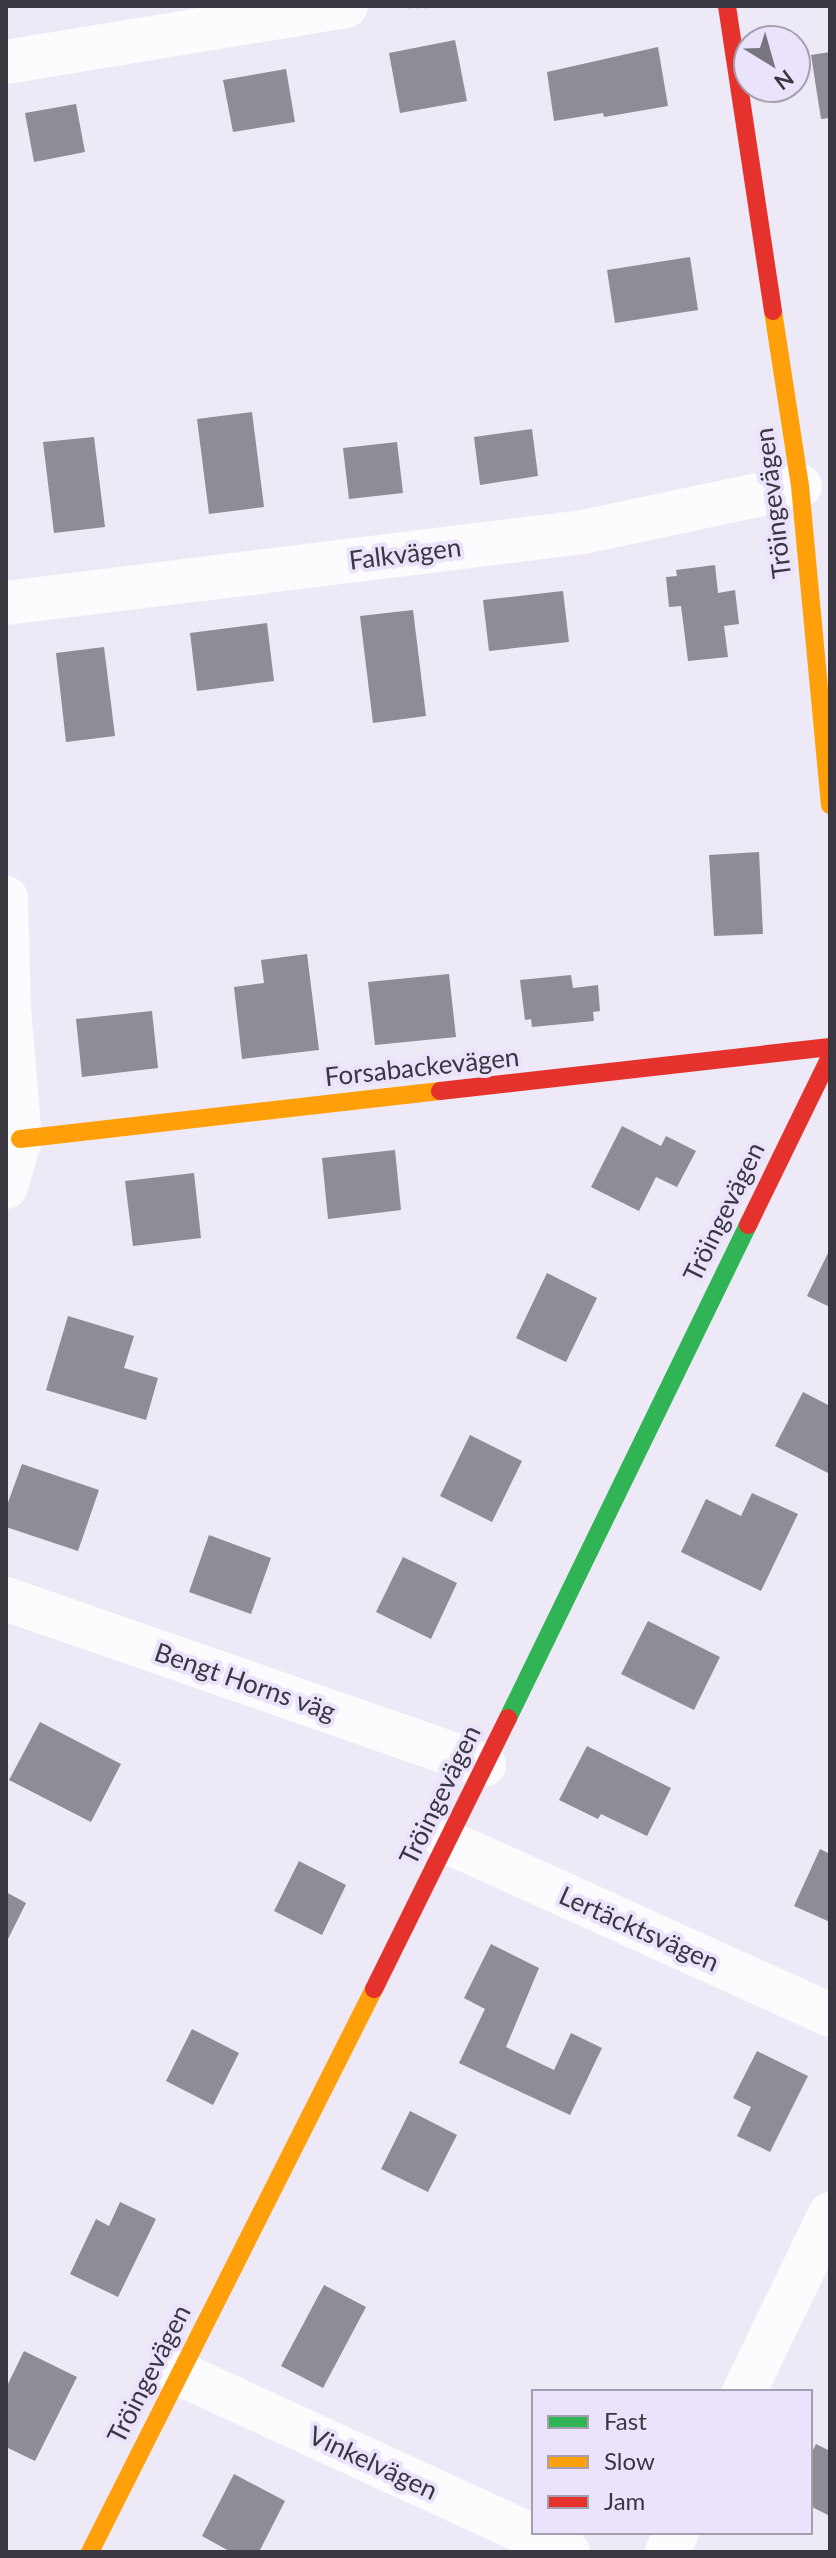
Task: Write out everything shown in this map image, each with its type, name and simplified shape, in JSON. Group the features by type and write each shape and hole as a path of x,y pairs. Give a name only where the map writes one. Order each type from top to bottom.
{"street":[{"path":"6,62 346,6"},
{"name":"Tröingevägen","path":"727,6 800,486 830,805"},
{"name":"Falkvägen","path":"6,603 583,532 800,486"},
{"path":"6,898 8,1009 20,1139 6,1187"},
{"name":"Forsabackevägen","path":"20,1139 830,1047"},
{"name":"Tröingevägen","path":"90,2552 448,1842 830,1057"},
{"name":"Bengt Horns väg","path":"6,1599 484,1765"},
{"name":"Lertäcktsvägen","path":"448,1842 830,2015"},
{"path":"745,2390 830,2214"},
{"name":"Vinkelvägen","path":"178,2373 568,2552"},
{"path":"667,2552 676,2534"}],"path":[{"path":"408,6 432,6"}],"building":[{"path":"455,40 467,101 400,113 389,53"},
{"path":"658,47 668,106 604,117 603,113 554,121 547,72"},
{"path":"830,52 830,118 821,119 812,55"},
{"path":"286,69 295,122 233,132 223,80"},
{"path":"76,104 85,152 34,162 25,113"},
{"path":"690,257 698,310 615,323 607,270"},
{"path":"252,412 264,507 209,514 197,419"},
{"path":"532,429 538,476 480,485 474,437"},
{"path":"94,437 105,527 54,533 43,442"},
{"path":"397,442 403,493 349,499 343,448"},
{"path":"715,565 718,593 735,590 739,624 724,626 728,657 688,661 681,606 669,607 666,577 677,576 676,570"},
{"path":"563,591 569,642 489,651 483,600"},
{"path":"413,610 426,716 373,723 360,616"},
{"path":"267,623 274,681 197,691 190,633"},
{"path":"104,647 115,736 66,742 56,653"},
{"path":"759,852 763,934 714,936 709,855"},
{"path":"307,954 319,1050 242,1059 234,987 264,983 261,960"},
{"path":"449,974 456,1037 375,1045 368,982"},
{"path":"571,975 573,988 598,985 600,1011 593,1012 594,1021 532,1027 531,1019 525,1020 520,980"},
{"path":"152,1011 158,1068 82,1077 76,1019"},
{"path":"622,1126 661,1146 666,1136 696,1151 677,1187 656,1177 639,1211 591,1187"},
{"path":"395,1150 401,1210 328,1219 322,1158"},
{"path":"194,1173 201,1238 133,1246 125,1181"},
{"path":"830,1249 830,1307 807,1296"},
{"path":"547,1273 597,1298 566,1362 516,1338"},
{"path":"68,1316 134,1336 124,1368 158,1378 146,1420 46,1390"},
{"path":"803,1392 830,1406 830,1474 775,1446"},
{"path":"470,1435 522,1461 492,1522 440,1496"},
{"path":"22,1464 99,1490 78,1551 6,1527 6,1508"},
{"path":"752,1493 798,1514 761,1591 681,1552 706,1499 741,1516"},
{"path":"209,1535 271,1558 251,1614 189,1592"},
{"path":"403,1557 457,1583 431,1639 376,1612"},
{"path":"648,1621 720,1657 694,1710 621,1674"},
{"path":"40,1722 121,1764 91,1822 9,1780"},
{"path":"587,1746 671,1788 647,1836 601,1814 598,1819 559,1800"},
{"path":"820,1849 830,1854 830,1922 794,1906"},
{"path":"299,1861 346,1885 322,1935 274,1911"},
{"path":"6,1892 26,1903 6,1943"},
{"path":"491,1944 539,1968 506,2047 554,2070 571,2033 602,2048 570,2115 459,2063 485,2009 464,1998"},
{"path":"192,2029 239,2053 213,2105 166,2081"},
{"path":"757,2051 808,2076 770,2152 737,2136 751,2107 733,2098"},
{"path":"410,2111 457,2135 428,2192 381,2169"},
{"path":"120,2202 156,2219 118,2297 70,2274 96,2219 109,2226"},
{"path":"324,2285 366,2307 323,2388 281,2366"},
{"path":"24,2351 77,2377 35,2461 6,2447 6,2388"},
{"path":"816,2444 830,2451 830,2516 812,2507 812,2452"},
{"path":"234,2474 285,2501 259,2552 231,2552 202,2536"}],"traffic: fast":[{"path":"508,1718 748,1225"}],"traffic: slow":[{"path":"773,311 800,486 830,805"},
{"path":"20,1139 440,1091"},
{"path":"90,2552 374,1989"}],"traffic: jam":[{"path":"727,6 773,311"},
{"path":"440,1091 830,1047"},
{"path":"748,1225 830,1057"},
{"path":"374,1989 508,1718"}]}
